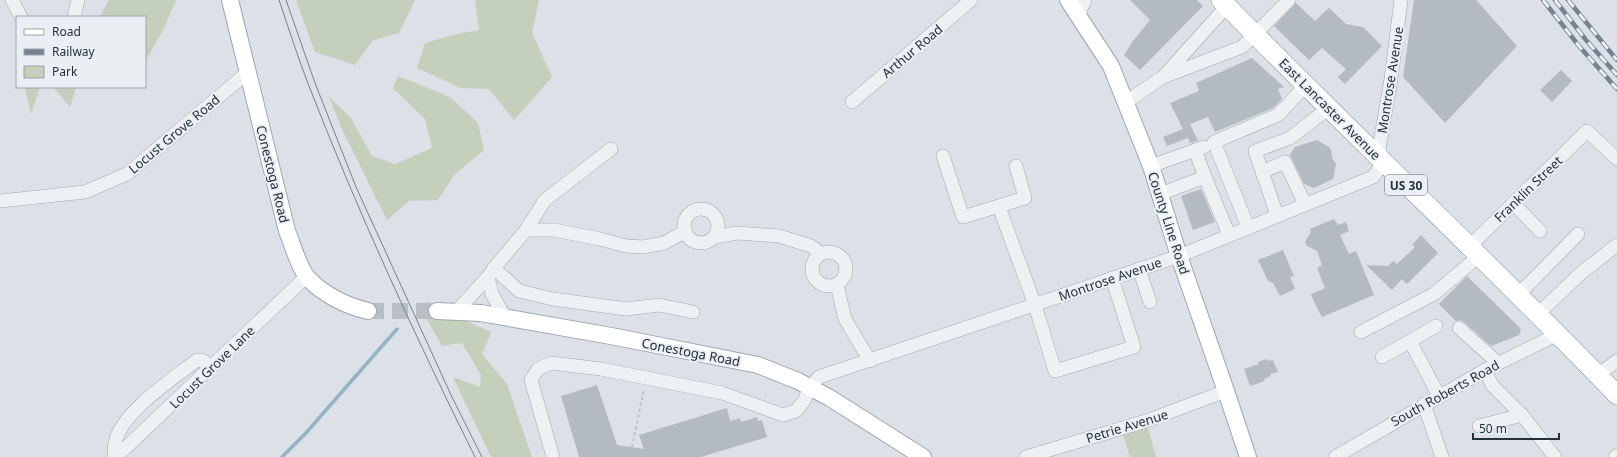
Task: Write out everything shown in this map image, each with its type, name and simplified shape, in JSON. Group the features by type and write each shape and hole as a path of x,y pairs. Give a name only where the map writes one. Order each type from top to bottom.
{"highway":[{"name":"East Lancaster Avenue","path":"1224,3 1558,334"},
{"name":"US 30","path":"1558,334 1617,395"}],"main road":[{"name":"Conestoga Road","path":"230,0 287,231 307,276 323,291 353,308 368,311"},
{"name":"County Line Road","path":"1068,0 1111,66 1126,102 1151,166 1179,256 1248,457"},
{"name":"Conestoga Road","path":"438,311 481,313 505,317 758,365 789,377 830,398 923,457"}],"street":[{"path":"12,0 20,16"},
{"path":"74,16 78,0"},
{"name":"Arthur Road","path":"852,102 971,0"},
{"path":"1078,16 1085,0"},
{"path":"1126,102 1163,77 1242,47 1256,35 1289,0"},
{"name":"Montrose Avenue","path":"810,387 819,377 1179,256 1373,177 1383,162 1379,149 1392,72 1401,0"},
{"path":"1163,77 1224,3"},
{"name":"Locust Grove Road","path":"0,201 85,192 127,174 248,72"},
{"path":"1248,227 1214,142 1278,115 1306,85"},
{"path":"1278,215 1255,151 1290,138 1329,108"},
{"name":"Franklin Street","path":"1361,332 1434,294 1474,251 1513,203 1587,131 1617,159"},
{"path":"1278,142 1301,206"},
{"path":"1151,166 1199,148 1205,177 1229,235"},
{"path":"457,311 526,230 545,200 611,149"},
{"path":"943,156 963,217 1025,198 1016,166"},
{"path":"1262,172 1285,162"},
{"path":"1160,194 1205,177"},
{"path":"1513,203 1540,231"},
{"path":"998,207 1035,305 1055,371 1134,347 1112,278"},
{"path":"706,209 712,212 716,217 718,230 715,236 710,241 697,243 686,235 684,222 692,211 706,209"},
{"path":"526,230 554,230 626,246 643,247 664,243 686,231"},
{"path":"715,236 737,233 779,236 811,246 821,254"},
{"path":"1518,294 1578,234"},
{"path":"1538,314 1581,273 1617,245"},
{"path":"827,252 834,253 840,256 844,261 846,268 845,274 837,285 830,287 824,286 818,283 814,278 812,264 815,258 821,254 827,252"},
{"path":"1139,269 1150,302"},
{"path":"491,272 519,291 552,299 626,309 659,305 693,312"},
{"path":"491,272 492,294 505,317"},
{"name":"Locust Grove Lane","path":"116,457 307,276"},
{"path":"837,285 845,319 870,361"},
{"path":"1382,357 1436,326"},
{"path":"1459,328 1498,363"},
{"name":"South Roberts Road","path":"1335,457 1485,370 1558,334"},
{"path":"1410,341 1439,396"},
{"path":"116,457 114,447 116,438 123,425 137,408 197,360 204,361 209,369"},
{"path":"1598,375 1617,361"},
{"path":"553,457 531,380 538,369 552,362 601,369 722,393 783,414 796,411 804,401 810,387"},
{"path":"1485,370 1492,385 1522,415 1555,457"},
{"name":"Petrie Avenue","path":"1026,457 1146,421 1226,391"},
{"path":"1424,404 1442,457"},
{"path":"1479,426 1522,415"}],"path":[{"path":"632,447 645,378"}],"green space":[{"path":"109,0 176,0 164,28 146,60 146,16 101,16"},
{"path":"296,0 415,0 399,33 373,40 355,65 315,52"},
{"path":"475,0 539,0 532,33 552,77 514,120 489,89 461,88 417,68 425,43 457,34 479,30"},
{"path":"398,76 450,97 478,123 484,150 455,174 438,200 409,201 387,220 341,127 329,97 351,118 372,156 395,164 432,148 425,119 393,88"},
{"path":"25,88 40,88 31,114"},
{"path":"54,88 76,88 70,107"},
{"path":"429,301 440,320 461,319 491,332 482,354 507,384 532,457 491,457 453,377 480,387 481,375 462,343 442,346 420,307"},
{"path":"1146,421 1156,457 1130,457 1121,428"}],"building":[{"path":"1130,0 1197,0 1203,6 1140,70 1124,55 1150,20"},
{"path":"1414,0 1476,0 1517,46 1445,123 1403,77"},
{"path":"1296,3 1315,21 1329,8 1346,24 1363,27 1382,46 1345,84 1338,77 1346,69 1322,48 1309,60 1274,26"},
{"path":"1252,58 1284,87 1278,89 1282,99 1273,108 1215,132 1208,117 1190,124 1198,141 1190,143 1188,138 1167,146 1163,137 1183,129 1170,103 1199,91 1196,83"},
{"path":"1561,70 1572,81 1552,102 1540,90"},
{"path":"1317,140 1329,147 1332,158 1336,164 1333,179 1314,188 1304,184 1290,155 1295,147"},
{"path":"1201,189 1215,222 1193,230 1181,196"},
{"path":"1334,219 1338,225 1346,222 1349,231 1340,235 1349,254 1356,251 1374,295 1322,317 1311,294 1325,288 1317,268 1322,265 1317,251 1307,246 1305,242 1311,232 1310,229"},
{"path":"1421,235 1438,253 1407,284 1402,279 1392,290 1366,265 1388,266 1393,261 1397,264 1415,247 1412,245"},
{"path":"1283,250 1294,276 1290,277 1295,289 1280,296 1273,283 1268,281 1258,260"},
{"path":"1467,276 1521,329 1519,335 1491,346 1464,322 1460,320 1456,321 1439,304"},
{"path":"1267,359 1268,361 1273,360 1278,372 1270,374 1271,376 1264,379 1265,381 1250,386 1244,369 1259,364 1258,362"},
{"path":"597,385 617,445 644,449 639,435 727,408 730,421 740,418 741,422 757,417 758,421 762,420 767,437 701,457 579,457 561,396"}],"waterway":[{"path":"282,457 305,434 397,329"}],"tunnel":[{"path":"368,311 437,311"}],"tram line":[{"path":"279,0 305,75 367,227 409,320 475,457"},
{"path":"286,0 315,83 356,187 451,395 482,457"}],"railway":[{"path":"1543,0 1579,46 1617,89"},
{"path":"1555,0 1586,40 1617,75"},
{"path":"1568,0 1617,60"}]}
